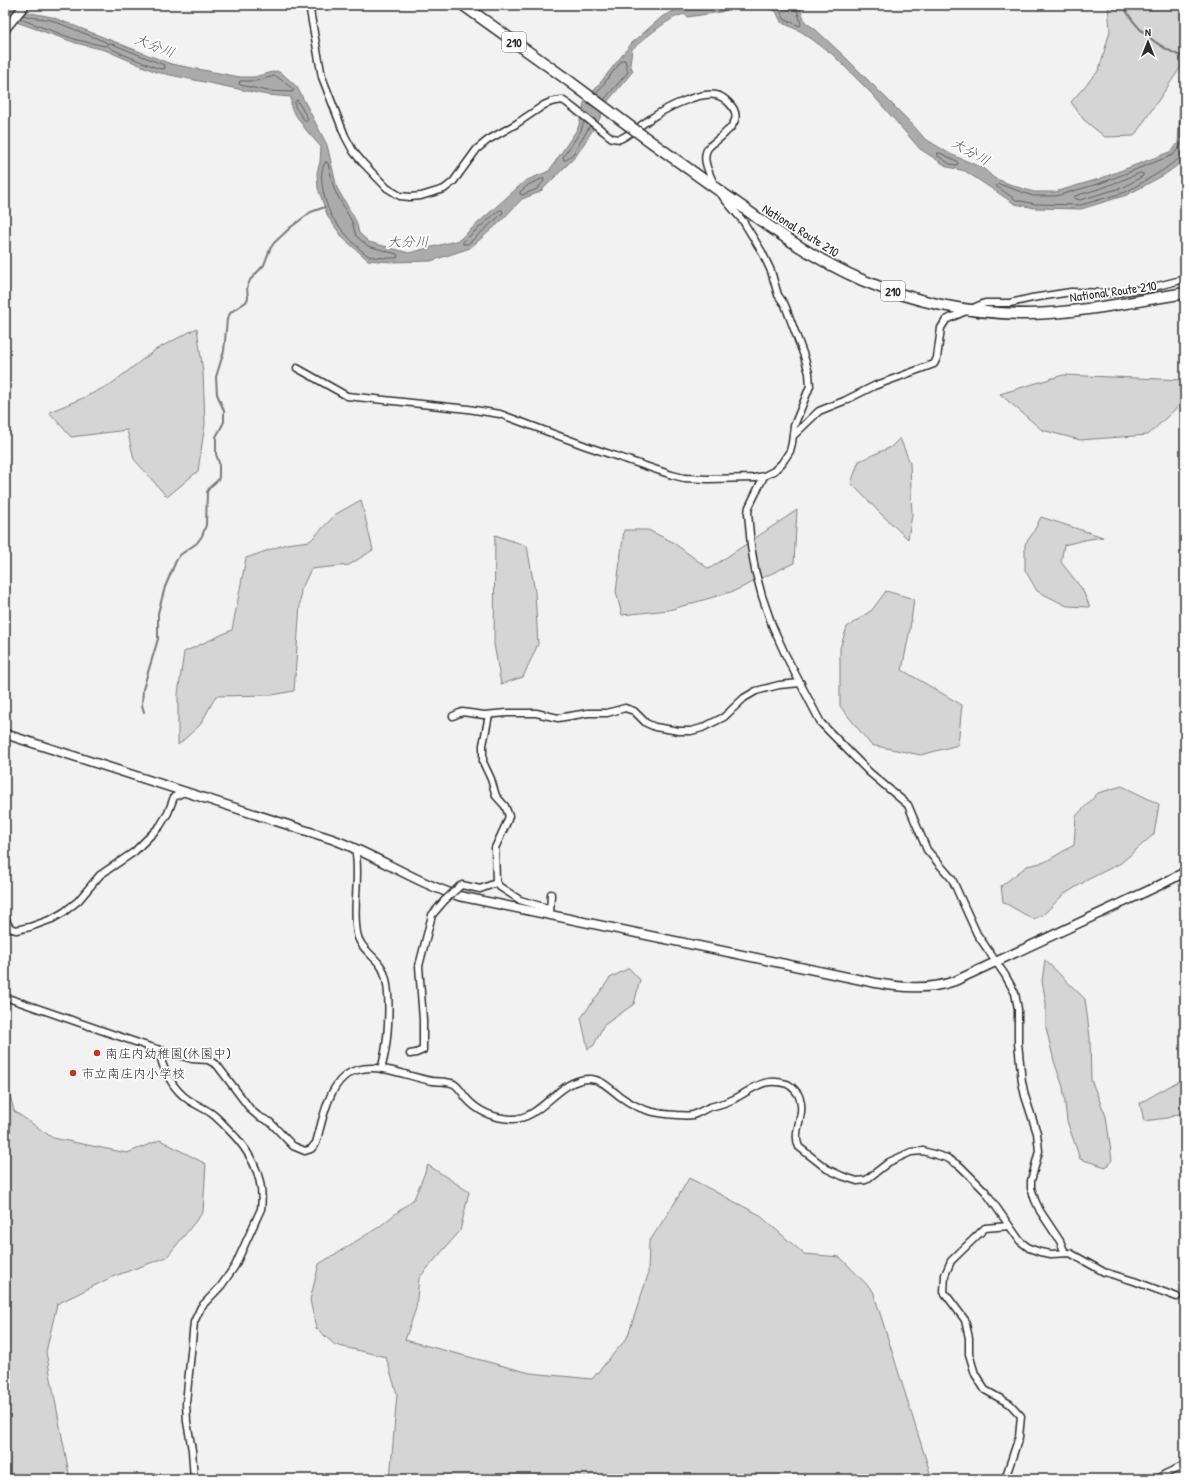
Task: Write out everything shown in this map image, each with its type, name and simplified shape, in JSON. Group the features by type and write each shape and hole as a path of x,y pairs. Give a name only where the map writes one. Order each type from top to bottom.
{"highway":[{"name":"National Route 210","path":"463,5 770,228 803,249 862,280 923,300 968,310 1009,313 1045,313 1185,293"}],"street":[{"path":"5,29 25,5"},
{"path":"297,368 347,396 468,408 500,414 672,476 708,479 754,478 764,476 774,471 786,459 790,451 794,426 810,386 810,377 806,362 785,305 778,295 771,271 762,252 743,221 717,189 707,169 705,158 709,146 728,130 733,124 736,115 732,106 719,96 711,95 688,100 661,112 623,138 616,140 573,106 562,100 551,102 483,144 453,182 444,189 422,196 400,196 387,188 359,158 345,136 322,77 308,5"},
{"path":"793,436 819,411 844,401 874,386 934,364 937,358 941,328 943,324 952,317 985,303 1010,303 1071,292 1115,293 1150,288 1185,279"},
{"path":"764,476 749,507 748,513 755,570 772,625 785,654 802,683 821,723 869,772 908,805 927,850 952,879 980,940 1011,984 1017,1000 1018,1042 1022,1082 1037,1134 1039,1151 1031,1181 1031,1188 1040,1211 1060,1241 1065,1253"},
{"path":"453,716 462,712 489,715 506,713 536,713 558,718 588,713 607,713 625,708 634,711 646,723 655,727 679,731 691,731 702,728 724,718 744,698 756,691 779,685 802,683"},
{"path":"489,715 483,745 483,762 491,779 496,796 505,806 508,816 494,852 496,883 520,900 547,908 550,913"},
{"path":"5,734 325,837 355,848 424,883 475,901 550,913 900,987 918,988 944,985 960,979 1185,872"},
{"path":"5,916 9,927 16,930 45,922 64,912 81,898 100,875 143,844 164,820 174,797 184,792"},
{"path":"355,848 358,870 357,933 362,945 380,965 384,973 388,994 386,1048 381,1069"},
{"path":"410,1054 423,1050 423,1020 419,966 432,915 444,901 462,885 480,889 496,883"},
{"path":"550,913 551,894"},
{"path":"5,997 160,1050 192,1059 208,1060 214,1063 251,1110 258,1116 270,1122 292,1146 305,1151 311,1149 316,1143 332,1092 343,1077 352,1071 359,1069 381,1069 432,1081 450,1083 456,1086 471,1104 482,1112 509,1119 521,1118 563,1088 575,1082 588,1079 595,1079 602,1082 628,1102 646,1110 658,1114 681,1115 691,1115 728,1102 762,1083 770,1082 788,1084 795,1089 801,1101 801,1115 797,1143 802,1149 827,1169 857,1181 869,1178 889,1162 905,1154 917,1151 929,1152 947,1158 960,1166 989,1195 1020,1241 1029,1248 1050,1254 1073,1254 1104,1272 1134,1281 1177,1297"},
{"path":"160,1050 162,1064 168,1077 188,1100 211,1113 236,1138 250,1155 261,1184 262,1200 260,1209 235,1266 221,1286 201,1307 194,1322 186,1403 194,1479"},
{"path":"1005,1479 1019,1437 1021,1416 1010,1404 985,1390 975,1374 969,1354 969,1338 965,1320 944,1292 945,1275 951,1261 985,1228 1009,1226"},
{"path":"1157,1479 1185,1465"}],"shaded area":[{"path":"1108,5 1171,5 1174,7 1185,8 1185,61 1134,136 1105,137 1084,120 1071,102 1099,70 1110,31"},
{"path":"197,328 203,372 205,424 198,471 167,497 134,459 127,430 71,437 49,412 83,398 111,384 155,350"},
{"path":"1063,375 1185,380 1185,400 1148,435 1080,440 1042,430 1000,394"},
{"path":"900,438 910,463 912,515 908,539 851,483 859,461 891,447"},
{"path":"361,500 373,550 349,565 311,569 301,590 294,691 272,695 216,696 200,725 178,745 178,694 184,652 232,630 246,558 286,544 310,541 336,514"},
{"path":"797,510 794,563 734,591 669,610 622,615 616,592 624,530 648,530 671,541 709,569"},
{"path":"1041,517 1103,537 1064,545 1061,562 1082,589 1090,607 1067,606 1037,591 1025,570 1025,544 1033,533"},
{"path":"495,535 527,546 535,592 538,644 523,677 501,684 494,644"},
{"path":"886,591 914,599 902,670 962,705 958,745 921,755 871,745 840,706 840,648 847,627 872,610"},
{"path":"1122,786 1159,804 1154,834 1121,863 1089,879 1063,895 1043,915 1033,919 1003,902 1001,886 1027,866 1045,862 1074,845 1076,816 1098,793"},
{"path":"1045,960 1085,999 1090,1037 1091,1080 1106,1116 1112,1160 1106,1167 1080,1159 1067,1121 1063,1087 1054,1061 1046,1028 1046,1003 1042,981"},
{"path":"629,968 640,980 634,1004 603,1026 594,1045 588,1049 581,1018 610,978"},
{"path":"5,1076 14,1111 53,1138 127,1153 160,1140 206,1164 203,1212 167,1257 112,1277 57,1304 46,1352 70,1479 5,1479"},
{"path":"1185,1079 1185,1112 1167,1118 1144,1121 1140,1103"},
{"path":"428,1165 469,1192 460,1231 419,1278 416,1308 405,1340 530,1373 592,1379 627,1338 648,1275 649,1242 689,1178 758,1214 804,1254 840,1257 873,1291 932,1479 390,1479 397,1394 386,1357 335,1345 316,1328 310,1300 319,1264 379,1227 414,1199"}],"water":[{"path":"5,5 10,5 31,13 52,17 171,64 240,77 254,77 277,71 284,75 297,87 327,145 337,188 356,221 359,233 369,242 409,253 459,240 525,181 549,171 578,128 584,103 632,43 663,16 678,9 714,5 737,5 721,12 687,17 685,14 678,16 657,29 632,49 630,64 633,71 608,101 599,120 576,156 540,192 522,199 499,223 470,248 431,261 391,262 368,260 343,238 328,217 318,188 317,173 320,162 321,147 306,130 291,108 291,97 267,95 156,72 105,50 76,43 5,18"},
{"path":"759,5 790,5 800,7 805,22 815,29 845,57 924,138 950,154 983,168 994,178 1017,187 1034,192 1055,192 1099,179 1172,151 1178,143 1181,88 1185,80 1185,160 1164,175 1127,195 1081,209 1035,208 1015,204 965,171 948,167 920,149 872,94 832,54 802,32 781,22 776,11"}],"waterway":[{"path":"1123,5 1134,23 1149,37 1166,49 1185,58"},
{"path":"144,712 142,705 143,689 158,639 158,613 165,587 180,555 197,543 202,536 206,525 207,492 219,477 219,463 216,454 216,437 224,422 224,411 217,394 216,377 224,351 227,319 231,312 246,302 248,298 247,288 250,280 264,265 274,243 291,227 311,212 325,207"}],"tunnel":[{"path":"1177,1297 1185,1300"}],"place":[{"name":"南庄内幼稚園(休園中)","path":"97,1053"},
{"name":"市立南庄内小学校","path":"73,1073"}],"water label":[{"name":"大分川","path":"155,45"},
{"name":"大分川","path":"971,151"},
{"name":"大分川","path":"408,241"}]}
